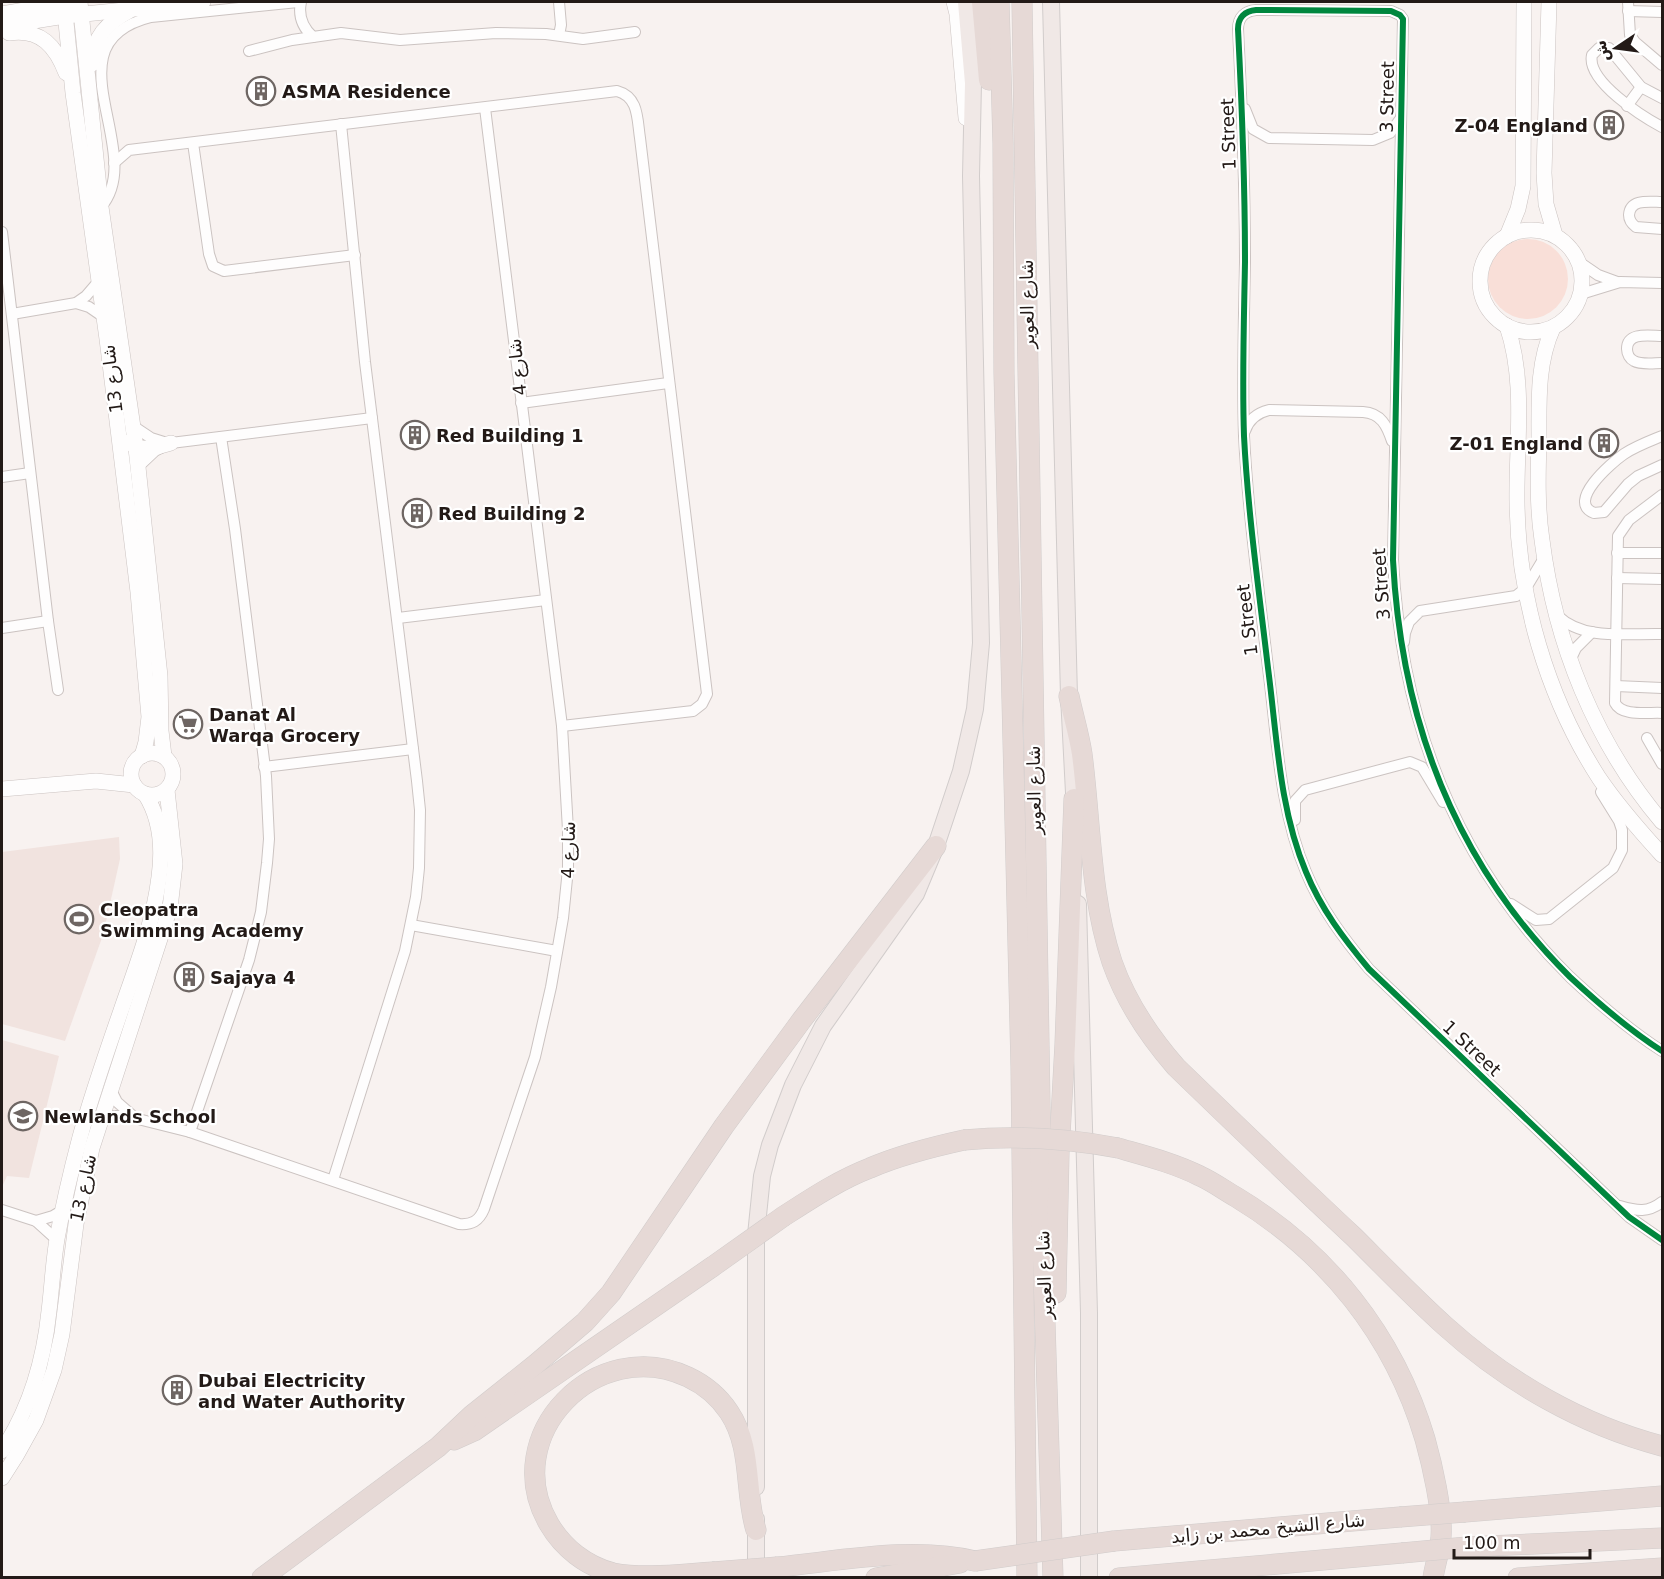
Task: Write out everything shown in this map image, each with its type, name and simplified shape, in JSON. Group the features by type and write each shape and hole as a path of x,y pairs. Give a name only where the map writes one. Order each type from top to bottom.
{"highway":[{"path":"982,2 992,106 1003,144"},
{"name":"شارع العوير","path":"999,2 1003,144 1004,373 1021,1066 1027,1578"},
{"name":"شارع العوير","path":"1022,2 1041,1158 1053,1578"},
{"path":"1069,696 1082,751 1096,890 1106,939 1122,986 1146,1030 1160,1049 1176,1068 1424,1306 1476,1352 1517,1382 1563,1407 1611,1429 1662,1446"},
{"path":"1048,1401 1057,1271 1059,1153 1074,799"},
{"path":"262,1578 438,1447 472,1415 585,1322 611,1293 724,1126 801,1021 936,846"},
{"path":"438,1447 474,1431 784,1216 825,1189 870,1167 916,1151 964,1140 1036,1137 1088,1142 1160,1160 1201,1176 1269,1217 1335,1277 1361,1309 1384,1343 1403,1379 1430,1456 1441,1537 1433,1578"},
{"path":"756,1530 749,1498 745,1451 736,1423 723,1404 695,1380 668,1369 653,1367 621,1369 604,1374 589,1381 562,1403 544,1431 538,1448 535,1479 540,1505 546,1519 562,1543 586,1561 613,1572 642,1575 713,1572 920,1554 945,1555 975,1561"},
{"name":"شارع الشيخ محمد بن زايد","path":"876,1578 1114,1541 1662,1496"},
{"name":"شارع الشيخ محمد بن زايد","path":"1119,1578 1467,1547 1662,1538"},
{"path":"1518,1578 1662,1568"}],"main road":[{"path":"756,1578 756,1235 762,1176 770,1145 793,1085 823,1026 916,894 936,846 961,771 975,709 981,643 971,176 973,83 966,2"},
{"path":"1051,2 1069,696 1082,987 1089,1313 1089,1578"}],"street":[{"path":"2,14 72,6 135,8 203,2"},
{"path":"101,207 115,182 100,69 106,47 119,30 130,23 151,17 299,2 302,24 313,37"},
{"path":"559,2 561,25 559,35"},
{"path":"954,2 957,14 971,176"},
{"path":"1052,26 1058,2"},
{"path":"1507,236 1518,210 1522,186 1524,2"},
{"path":"1549,2 1544,173 1546,204 1555,235"},
{"path":"2,26 72,6"},
{"name":"شارع 13","path":"72,6 90,89 101,207 136,448 160,676 164,756"},
{"name":"شارع 13","path":"72,6 74,93 98,282 105,318 135,569 148,705 148,733 137,761"},
{"path":"1662,12 1628,6 1629,30 1632,38 1662,65"},
{"path":"90,89 93,78 92,56 99,37 113,21 135,8"},
{"name":"1 Street","path":"1403,24 1400,15 1391,11 1256,10 1246,12 1238,24 1244,183 1244,433 1253,537 1286,806 1298,850 1314,891 1336,928 1369,969 1617,1205 1642,1227 1662,1240"},
{"name":"3 Street","path":"1403,24 1393,560 1396,615 1404,663 1420,728 1452,814 1502,898 1534,938 1581,987 1635,1033 1662,1051"},
{"path":"2,34 23,32 42,37 58,54 74,93"},
{"path":"249,51 284,42 349,33 400,40 496,33 559,35 583,39 635,32"},
{"path":"1662,98 1641,87 1614,51 1604,47 1592,55 1592,66 1609,89 1627,106 1662,127"},
{"path":"1627,106 1641,87"},
{"path":"110,135 120,146 129,150 617,91 631,98 635,105 640,138 707,694 702,704 693,711 562,726"},
{"path":"1242,100 1253,129 1269,138 1373,140 1390,133 1401,118"},
{"name":"شارع 4","path":"100,1120 113,1116 133,1117 190,1132 459,1224 474,1222 480,1218 535,1057 557,951 568,869 568,802 562,726 486,108"},
{"path":"333,1180 398,976 411,925 418,877 420,839 420,810 372,418 341,124"},
{"path":"193,143 209,255 213,266 224,270 355,255"},
{"path":"114,163 129,150"},
{"path":"1662,202 1636,204 1632,207 1629,216 1636,227 1662,229"},
{"path":"1534,230 1555,235 1569,246 1579,262 1582,278 1581,294 1573,311 1553,328 1533,332 1520,331 1507,326 1492,315 1483,299 1480,281 1487,255 1492,247 1507,236 1520,231 1534,230"},
{"path":"2,232 58,690"},
{"path":"1579,262 1598,275 1620,282 1662,283"},
{"path":"12,314 76,303 86,296 98,282"},
{"path":"1581,294 1620,282"},
{"path":"76,303 88,307 105,318"},
{"path":"1502,898 1536,920 1549,920 1604,878 1618,860 1623,840 1619,820 1593,777 1556,695 1544,663 1526,588 1517,521 1518,379 1507,326"},
{"path":"1553,328 1545,351 1540,379 1538,488 1544,557 1555,614 1570,661 1588,704 1612,751 1662,822"},
{"path":"1662,336 1637,336 1630,341 1627,349 1629,357 1636,362 1662,363"},
{"path":"111,376 118,393 126,438 136,448 143,449 171,443 372,418"},
{"path":"521,403 668,383"},
{"path":"1244,433 1256,415 1269,410 1369,412 1383,421 1394,447"},
{"path":"133,426 150,438 171,443"},
{"path":"1662,436 1633,449 1610,466 1585,495 1584,504 1594,513 1604,512 1633,480 1662,465"},
{"path":"190,1132 249,960 265,888 268,839 264,767 236,529 221,437"},
{"path":"138,467 150,454 171,443"},
{"path":"2,477 30,473"},
{"path":"1662,495 1624,525 1618,536 1615,703 1621,711 1662,713"},
{"path":"1617,554 1662,553"},
{"path":"1404,663 1405,633 1409,622 1416,614 1431,608 1516,596 1526,588 1544,557"},
{"path":"1617,578 1662,579"},
{"path":"398,618 546,600"},
{"path":"1555,614 1572,626 1592,632 1662,634"},
{"path":"2,628 48,621"},
{"path":"1570,661 1576,648 1592,632"},
{"path":"1616,686 1662,688"},
{"path":"1647,738 1662,764"},
{"path":"1577,740 1612,797 1662,855"},
{"path":"264,767 413,749"},
{"path":"2,789 96,781 157,795 167,789 173,780 173,770 164,756 153,753 96,781"},
{"path":"137,761 131,776 140,790"},
{"path":"1298,850 1294,807 1301,792 1406,762 1414,762 1422,767 1452,814"},
{"name":"شارع 13","path":"2,1478 36,1420 54,1370 63,1325 78,1213 92,1148 170,908 175,856 167,789"},
{"name":"شارع 13","path":"2,1451 30,1395 39,1369 49,1312 57,1239 88,1108 140,956 155,899 161,866 160,833 156,816 140,790"},
{"path":"411,925 557,951"},
{"path":"111,1090 117,1102 133,1117"},
{"path":"1617,1205 1641,1211 1656,1207 1662,1202"},
{"path":"2,1210 36,1221 57,1239"},
{"path":"36,1221 63,1210"}],"shaded area":[{"path":"1520,239 1536,239 1557,250 1568,271 1568,287 1557,308 1536,319 1520,319 1506,313 1494,301 1488,287 1488,271 1494,257 1506,245"},
{"path":"119,837 120,859 103,935 65,1041 2,1024 2,852"},
{"name":"Newlands School","path":"2,1040 59,1056 29,1178 7,1176 2,1187"}],"cycle path":[{"path":"1662,1051 1614,1016 1570,977 1530,933 1495,886 1466,837 1441,786 1422,732 1408,677 1398,619 1393,560 1403,19 1391,11 1256,10 1249,12 1243,15 1238,25 1245,262 1244,436 1251,523 1277,746 1284,797 1297,848 1312,886 1326,911 1369,969 1629,1217 1662,1240"}],"place":[{"name":"ASMA Residence","path":"261,91"},
{"name":"Z-04 England","path":"1609,125"},
{"name":"Red Building 1","path":"415,435"},
{"name":"Z-01 England","path":"1604,443"},
{"name":"Red Building 2","path":"417,513"},
{"name":"Danat Al Warqa Grocery","path":"188,724"},
{"name":"Cleopatra Swimming Academy","path":"79,919"},
{"name":"Sajaya 4","path":"189,977"},
{"name":"Newlands School","path":"23,1116"},
{"name":"Dubai Electricity and Water Authority","path":"177,1390"}]}
